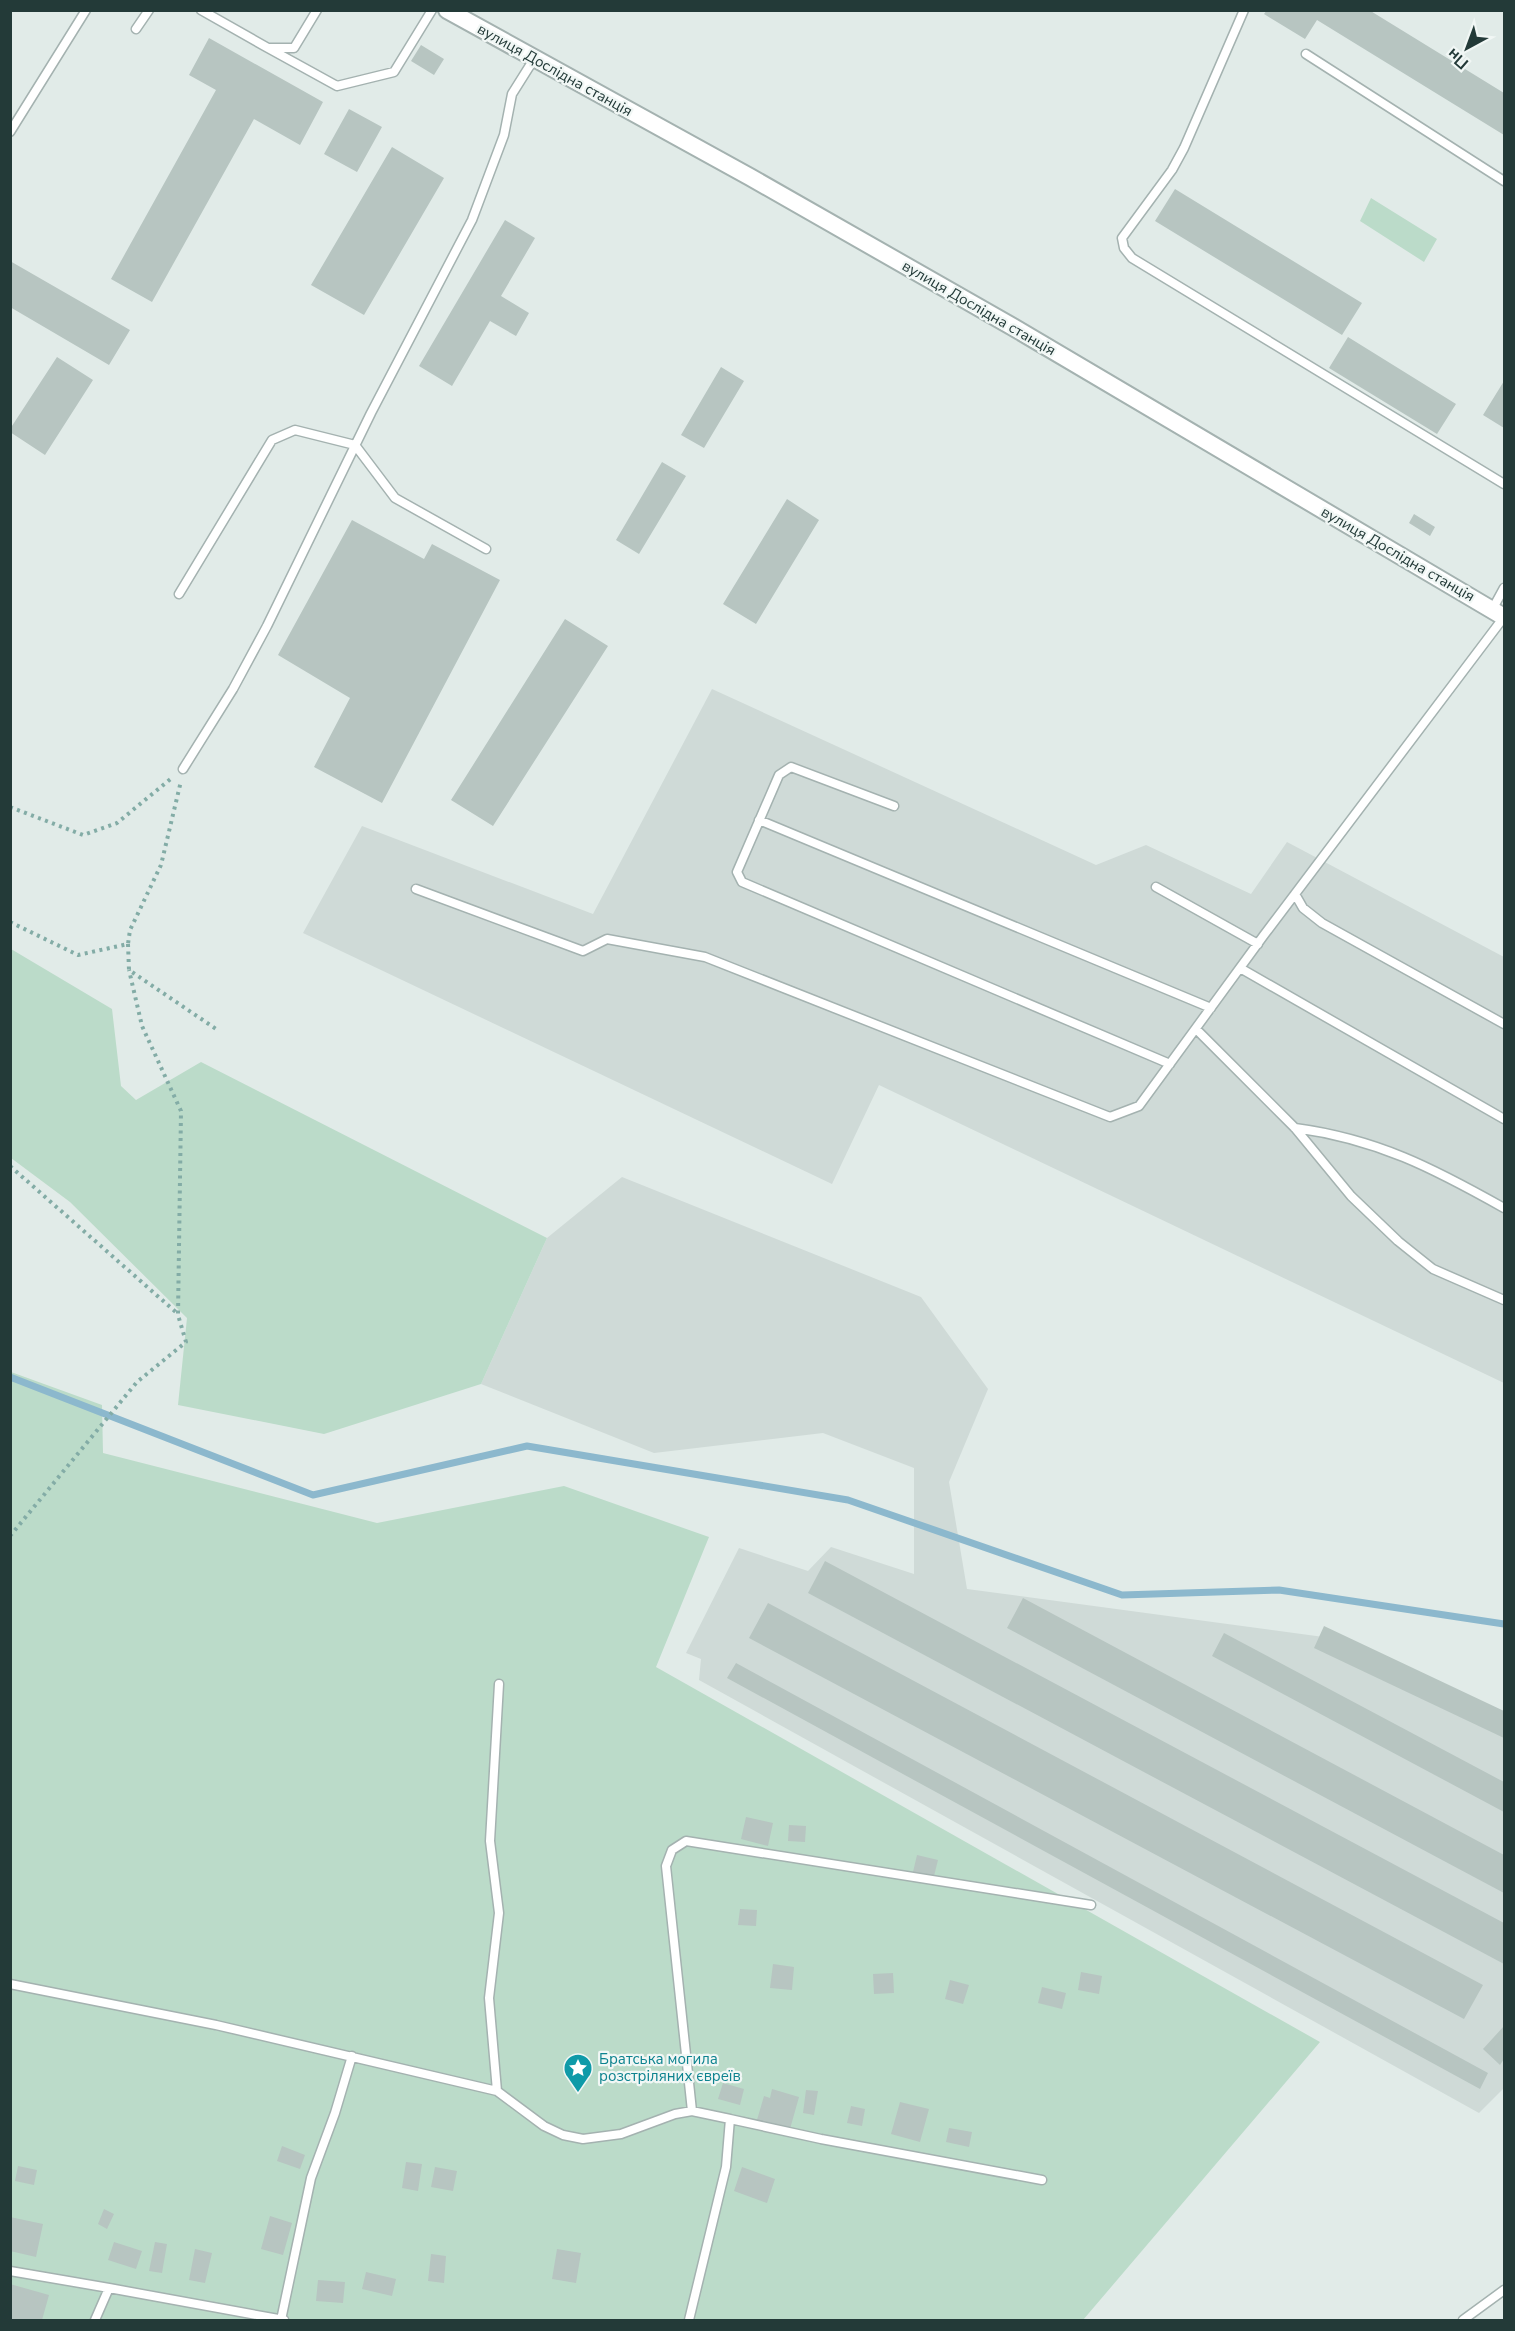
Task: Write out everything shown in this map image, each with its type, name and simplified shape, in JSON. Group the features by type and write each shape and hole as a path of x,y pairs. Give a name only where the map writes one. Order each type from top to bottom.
{"street":[{"name":"вулиця Дослідна станція","path":"449,11 750,177 1013,327 1500,615"}],"lane":[{"path":"10,132 86,10"},
{"path":"136,29 149,10"},
{"path":"201,10 337,86 394,72 432,10"},
{"path":"268,48 294,48 317,10"},
{"path":"1244,10 1184,148 1172,170 1122,238 1124,248 1132,258 1504,484"},
{"path":"1306,54 1504,181"},
{"path":"183,769 233,689 261,637 355,446 472,220 504,135 512,94 534,59"},
{"path":"179,594 272,440 295,430 355,446 395,498 486,549"},
{"path":"416,889 584,951 607,939 705,957 1110,1117 1139,1106 1500,615 1504,588"},
{"path":"894,806 791,767 779,775 737,872 742,882 1170,1064"},
{"path":"759,820 1211,1008"},
{"path":"1156,887 1258,944"},
{"path":"1295,894 1303,908 1322,923 1504,1024"},
{"path":"1239,968 1504,1119"},
{"path":"1196,1029 1295,1128 1351,1196 1398,1241 1433,1269 1504,1300"},
{"path":"1295,1128 1338,1134 1374,1144 1416,1161 1504,1208"},
{"path":"496,2091 489,1998 499,1913 490,1840 499,1684"},
{"path":"692,2111 666,1866 672,1850 686,1841 1091,1905"},
{"path":"10,1984 352,2056 496,2091 544,2126 563,2135 583,2139 621,2134 675,2114 692,2111 821,2139 1042,2180"},
{"path":"10,2271 283,2320 311,2178 335,2114 352,2056"},
{"path":"689,2320 726,2167 730,2119"},
{"path":"95,2320 109,2288"},
{"path":"1463,2320 1504,2290"}],"path":[{"path":"10,807 83,835 117,822 183,769"},
{"path":"10,1536 137,1382 186,1342 178,1315 181,1111 142,1026 129,970 128,944 130,930 161,865 183,769"},
{"path":"10,922 78,955 128,944"},
{"path":"129,970 219,1031"},
{"path":"10,1166 178,1315"}],"shaded area":[{"path":"712,689 1096,865 1146,845 1251,894 1287,842 1504,957 1504,1383 879,1085 832,1184 303,933 362,826 593,914"},
{"path":"622,1177 921,1297 988,1389 949,1482 967,1589 1331,1638 1504,1716 1504,2088 1479,2113 699,1680 701,1659 686,1653 739,1548 808,1571 831,1547 914,1574 914,1468 823,1433 654,1453 481,1384 547,1238"}],"green space":[{"path":"1371,198 1437,239 1424,262 1360,221"},
{"path":"11,949 112,1009 121,1086 136,1100 201,1062 547,1238 481,1384 324,1434 178,1405 187,1318 70,1202 11,1158"},
{"path":"11,1372 102,1405 103,1453 377,1523 564,1486 709,1537 656,1667 1320,2042 1083,2320 11,2320"}],"building":[{"path":"1267,10 1369,10 1504,93 1504,135 1317,20 1305,39 1264,14"},
{"path":"209,38 323,102 300,145 254,119 152,302 111,279 216,90 189,75"},
{"path":"421,45 444,59 434,75 411,61"},
{"path":"349,109 382,127 357,172 324,154"},
{"path":"392,147 444,178 364,315 311,285"},
{"path":"1175,189 1362,303 1342,335 1155,221"},
{"path":"505,220 535,238 501,296 529,313 516,336 490,321 452,386 419,366"},
{"path":"10,261 130,330 109,365 10,307"},
{"path":"1348,337 1456,404 1437,434 1329,368"},
{"path":"57,357 93,380 45,455 10,432 10,429"},
{"path":"721,367 744,381 704,448 681,435"},
{"path":"1504,381 1504,428 1483,415"},
{"path":"662,462 686,476 639,554 616,540"},
{"path":"787,499 819,520 756,624 723,604"},
{"path":"1414,514 1435,527 1430,536 1409,523"},
{"path":"352,520 424,559 432,544 500,580 382,803 314,767 350,698 278,655"},
{"path":"565,619 608,646 493,826 451,800"},
{"path":"825,1561 1504,1923 1504,1964 808,1593"},
{"path":"1023,1598 1504,1855 1504,1893 1007,1628"},
{"path":"768,1603 1483,1985 1464,2019 749,1638"},
{"path":"1324,1626 1504,1711 1504,1738 1314,1648"},
{"path":"1224,1633 1504,1782 1504,1812 1212,1656"},
{"path":"736,1663 1488,2073 1480,2089 727,1678"},
{"path":"746,1817 773,1823 768,1846 741,1839"},
{"path":"789,1825 806,1826 805,1842 788,1841"},
{"path":"917,1855 938,1860 934,1876 913,1872"},
{"path":"740,1909 757,1910 756,1926 738,1925"},
{"path":"773,1964 794,1967 792,1990 770,1988"},
{"path":"1081,1972 1102,1976 1099,1994 1078,1990"},
{"path":"893,1973 894,1993 874,1994 873,1974"},
{"path":"950,1980 969,1985 963,2004 945,1999"},
{"path":"1042,1987 1066,1993 1062,2009 1038,2003"},
{"path":"1504,2026 1504,2059 1500,2065 1483,2049"},
{"path":"723,2083 744,2089 740,2105 718,2099"},
{"path":"772,2089 799,2097 790,2129 757,2120 764,2096 770,2098"},
{"path":"806,2090 818,2091 814,2115 803,2113"},
{"path":"900,2102 929,2109 920,2142 891,2134"},
{"path":"851,2106 865,2109 862,2126 847,2123"},
{"path":"949,2128 972,2132 969,2147 946,2142"},
{"path":"282,2146 305,2155 300,2169 277,2161"},
{"path":"406,2162 422,2164 418,2191 402,2188"},
{"path":"18,2166 37,2170 34,2185 15,2181"},
{"path":"435,2167 457,2171 453,2191 431,2187"},
{"path":"742,2167 775,2179 767,2203 734,2191"},
{"path":"104,2209 114,2214 107,2229 98,2224"},
{"path":"270,2216 292,2223 283,2255 261,2249"},
{"path":"10,2217 43,2224 36,2257 10,2251"},
{"path":"114,2242 142,2251 136,2269 108,2260"},
{"path":"155,2242 167,2244 162,2273 149,2271"},
{"path":"195,2249 212,2253 205,2283 189,2280"},
{"path":"557,2249 581,2253 576,2283 552,2279"},
{"path":"431,2254 446,2256 444,2283 428,2281"},
{"path":"366,2272 396,2279 392,2296 362,2289"},
{"path":"318,2280 345,2282 343,2303 316,2301"},
{"path":"10,2284 49,2295 42,2320 10,2320"}],"waterway":[{"path":"10,1377 313,1495 527,1446 848,1500 1122,1595 1279,1590 1504,1624"}],"place":[{"name":"Братська могила розстріляних євреїв","path":"578,2094"}]}
